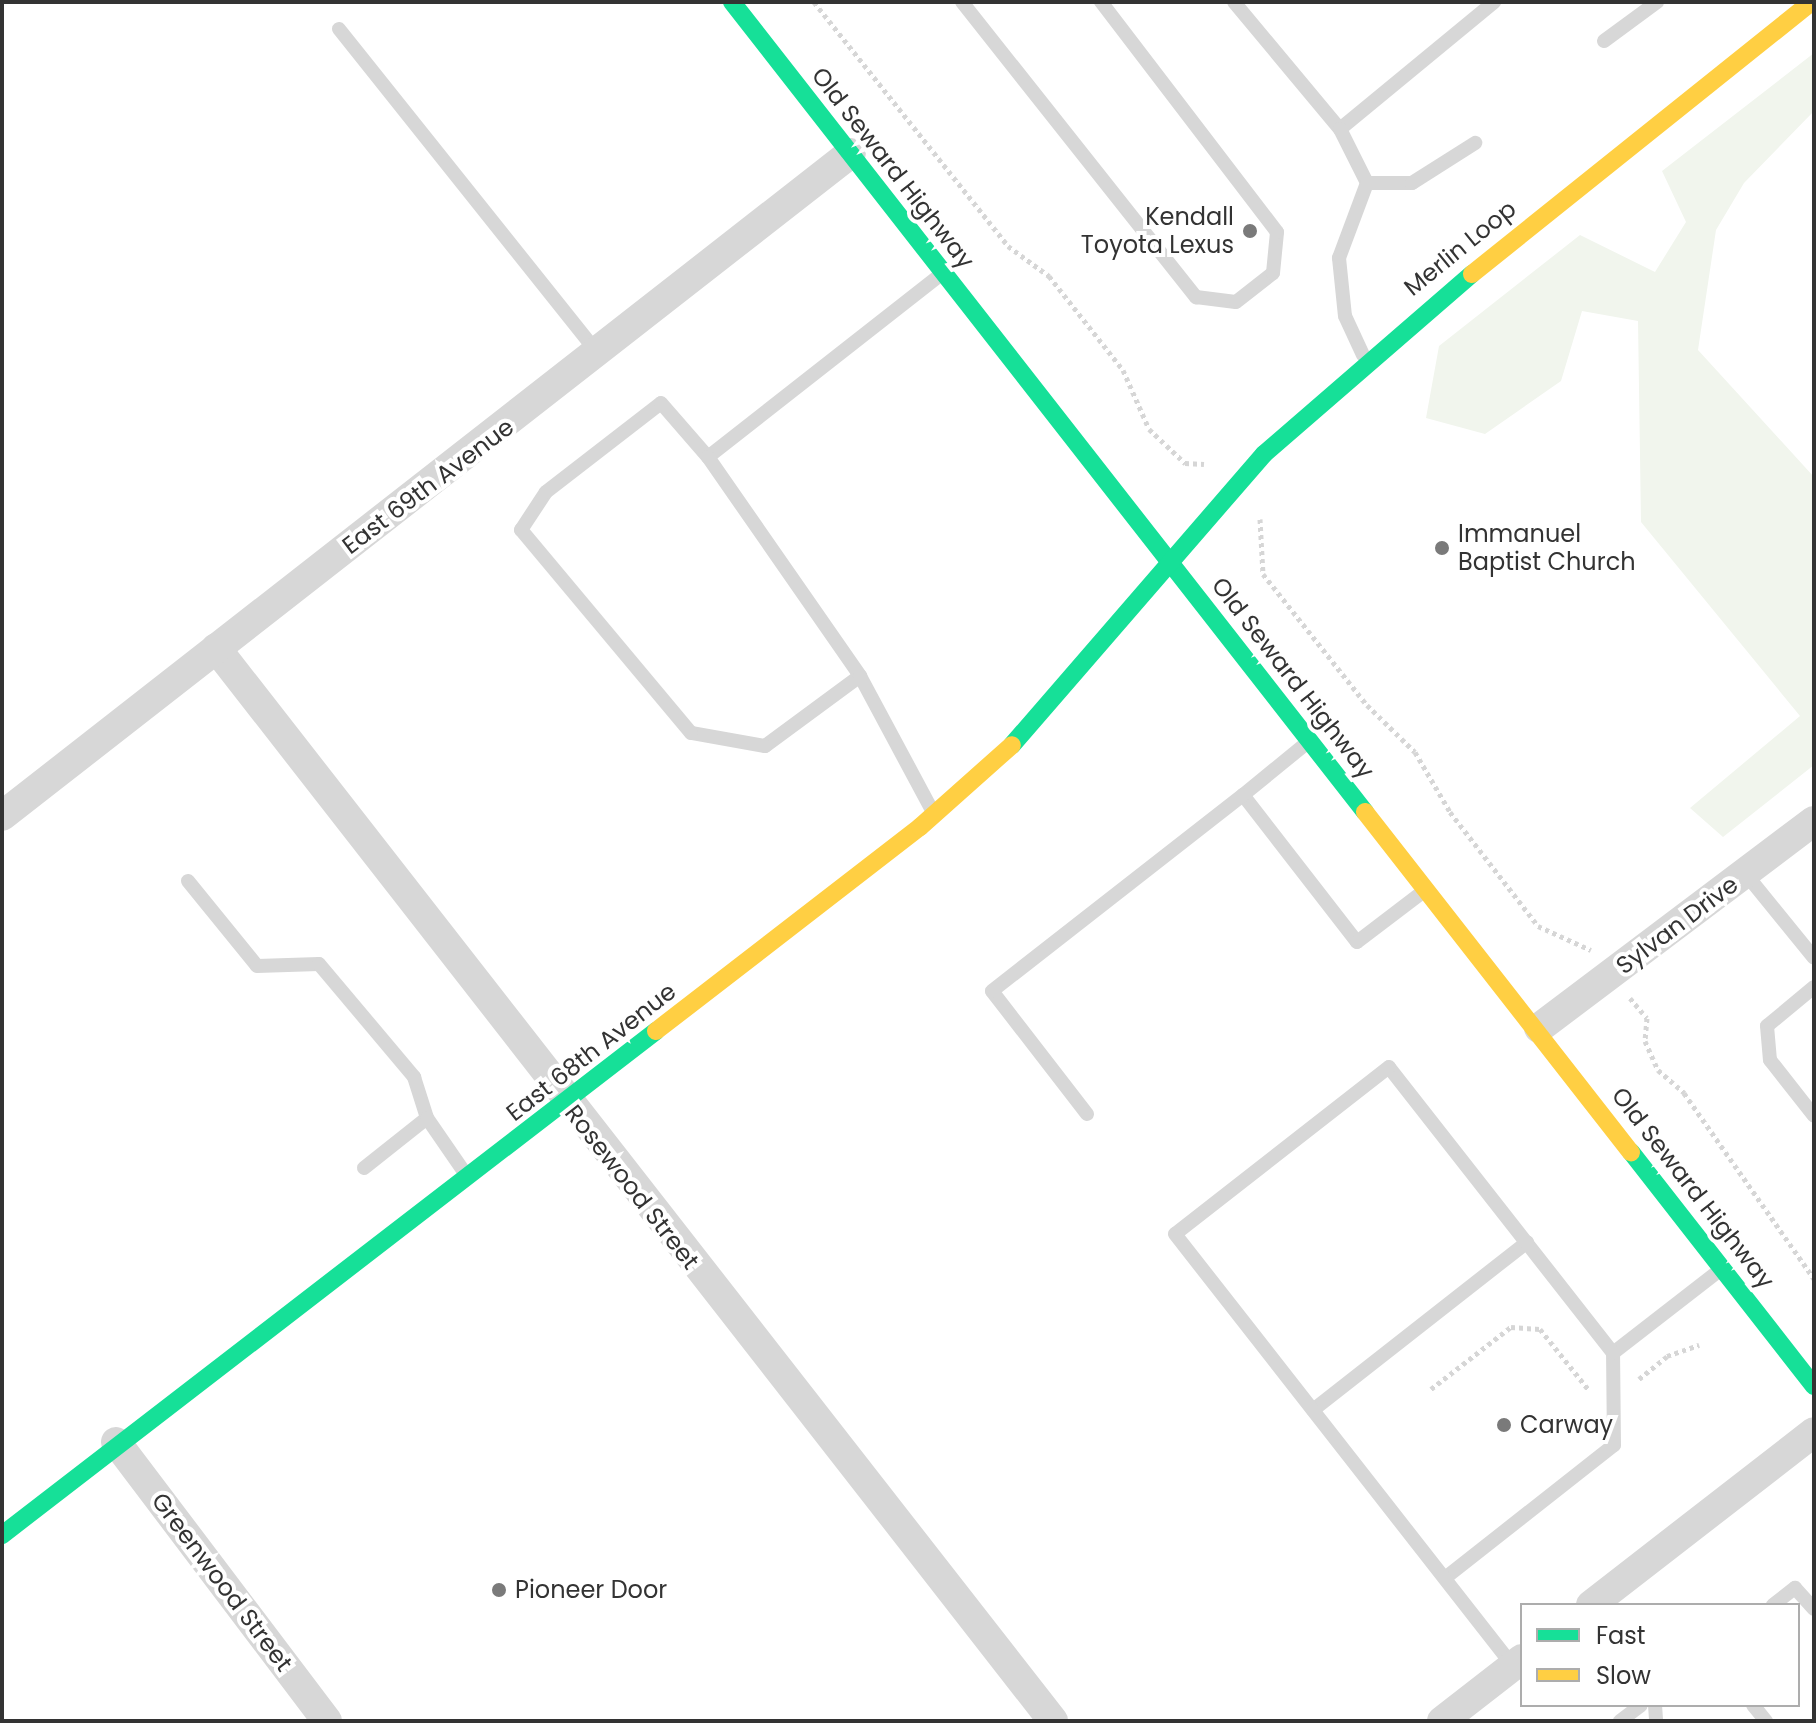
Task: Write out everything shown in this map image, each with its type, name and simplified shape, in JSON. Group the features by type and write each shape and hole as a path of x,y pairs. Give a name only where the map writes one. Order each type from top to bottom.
{"street":[{"name":"Old Seward Highway","path":"732,2 1539,1028 1814,1386"},
{"name":"Merlin Loop","path":"1172,565 1235,489 1365,359 1811,2"},
{"name":"East 69th Avenue","path":"2,816 216,648 599,356 851,153"},
{"name":"East 68th Avenue","path":"3,1532 116,1442 565,1103 934,814 1041,720 1172,565"},
{"name":"Rosewood Street","path":"216,648 565,1103 1053,1721"},
{"name":"Sylvan Drive","path":"1539,1028 1814,821"},
{"path":"1594,1603 1814,1432"},
{"name":"Greenwood Street","path":"116,1442 327,1721"},
{"path":"1442,1721 1518,1662"}],"lane":[{"path":"962,2 1196,297 1236,302 1273,273 1277,232 1101,2"},
{"path":"1234,2 1340,129 1367,183 1339,258 1345,316 1365,359"},
{"path":"1340,129 1478,7 1494,2"},
{"path":"1604,41 1657,2"},
{"path":"339,29 599,356"},
{"path":"1367,183 1412,183 1475,143"},
{"path":"708,457 944,272"},
{"path":"860,676 765,746 691,733 521,530 546,492 661,403 708,457 860,676 934,814"},
{"path":"1087,1114 992,991 1311,740"},
{"path":"1243,795 1357,942 1428,888"},
{"path":"1745,873 1814,958"},
{"path":"188,881 257,966 319,964 414,1077 427,1118 468,1177"},
{"path":"1814,987 1767,1026 1770,1060 1814,1116"},
{"path":"1445,1578 1614,1445 1613,1353 1389,1067 1175,1234 1445,1578 1518,1662"},
{"path":"364,1168 427,1118"},
{"path":"1313,1410 1527,1242"},
{"path":"1613,1353 1723,1267"},
{"path":"1776,1603 1795,1588 1814,1609"},
{"path":"1620,1721 1638,1707"}],"path":[{"path":"814,2 1008,246 1049,276 1123,370 1149,429 1185,463 1215,464 1261,521 1256,546 1263,574 1367,705 1415,752 1450,812 1538,926 1555,938 1583,941 1647,1018 1645,1041 1658,1070 1684,1093 1814,1279"},
{"path":"1431,1389 1511,1327 1540,1329 1594,1396"},
{"path":"1634,1382 1667,1356 1699,1345"}],"shaded area":[{"path":"1814,53 1814,111 1744,183 1716,230 1698,350 1814,477 1814,765 1723,837 1690,808 1800,716 1641,522 1638,321 1582,311 1561,381 1485,434 1426,418 1439,346 1580,235 1655,272 1686,222 1662,171"}],"traffic: fast":[{"path":"732,2 1365,812"},
{"path":"1012,745 1264,454 1472,274"},
{"path":"2,1535 656,1031"},
{"path":"1631,1152 1814,1386"}],"traffic: slow":[{"path":"1472,274 1811,2"},
{"path":"656,1031 920,827 1012,745"},
{"path":"1365,812 1631,1152"}],"place":[{"name":"Kendall Toyota Lexus","path":"1250,231"},
{"name":"Immanuel Baptist Church","path":"1442,548"},
{"name":"Carway","path":"1504,1425"},
{"name":"Pioneer Door","path":"499,1590"}]}
